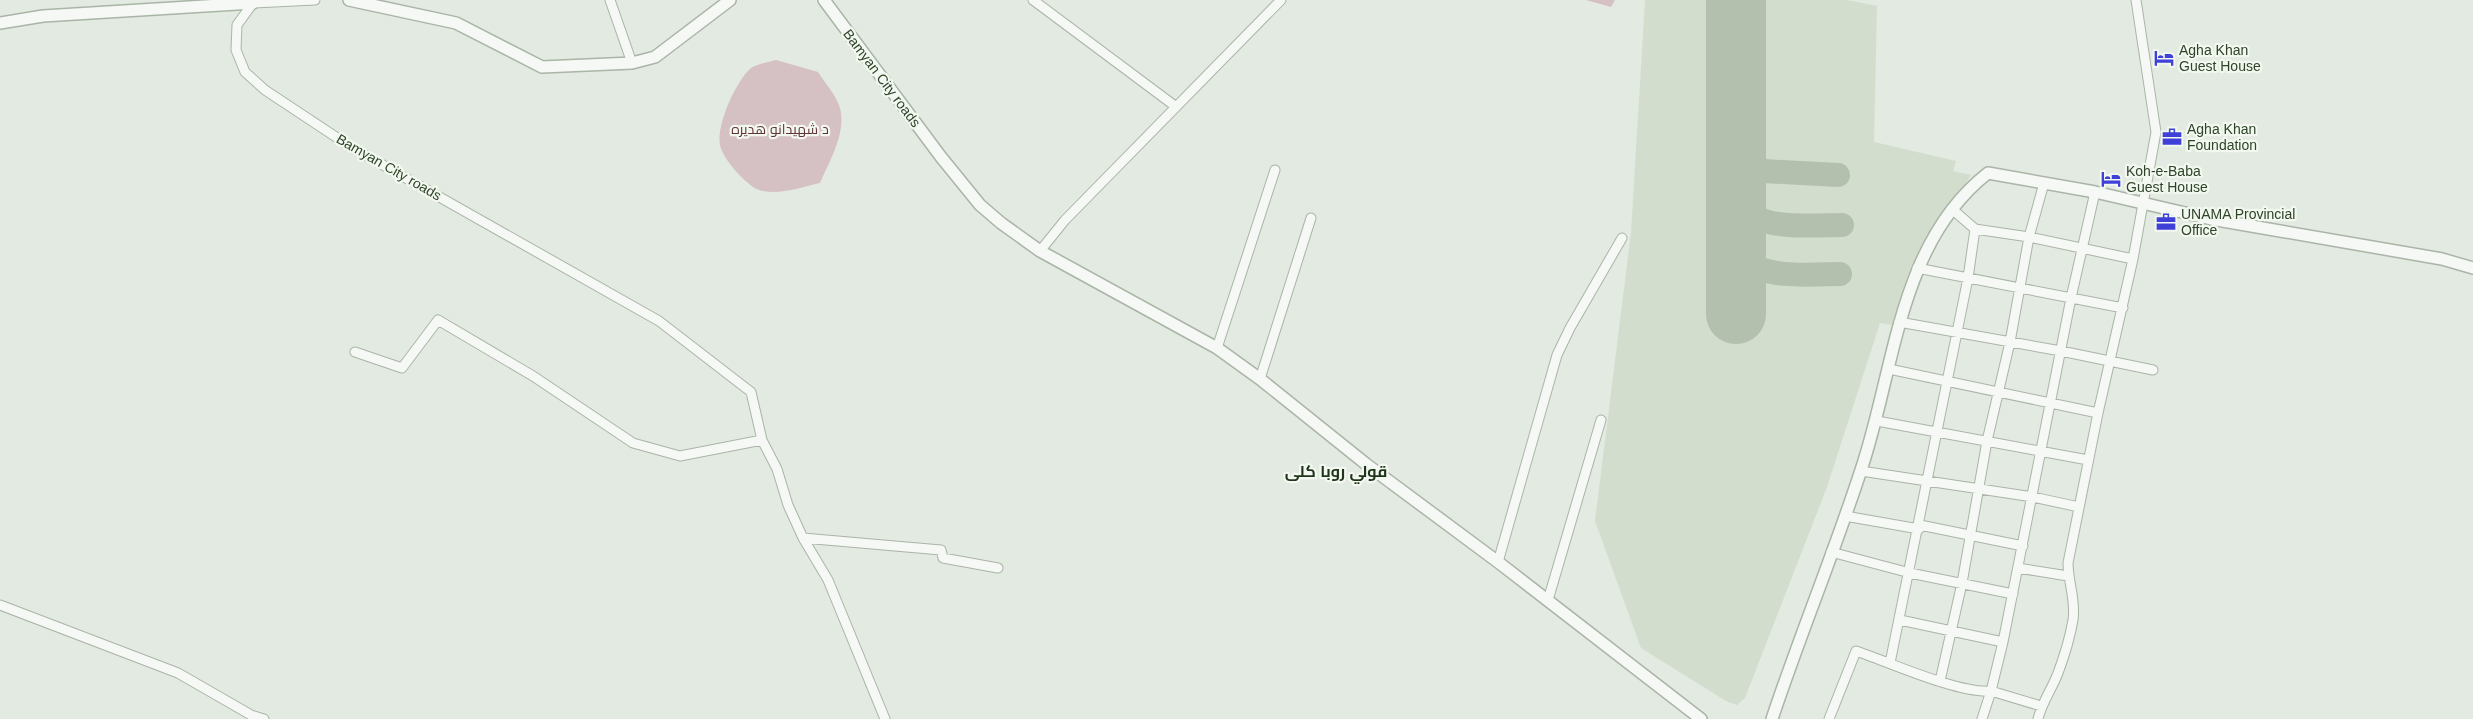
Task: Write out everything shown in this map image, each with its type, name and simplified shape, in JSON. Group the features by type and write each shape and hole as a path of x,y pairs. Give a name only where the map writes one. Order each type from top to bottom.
{"street":[{"path":"0,23 43,16 253,2 316,0"},
{"path":"349,0 456,23 542,67 632,63 656,57 730,0"},
{"path":"610,0 632,63"},
{"name":"Bamyan City roads","path":"824,0 941,157 980,205 1000,223 1040,251 1217,348 1260,379 1366,464 1498,562 1702,719"},
{"path":"1033,0 1175,106"},
{"path":"1040,251 1065,220 1281,0"},
{"path":"2038,719 2041,706 2058,673 2073,620 2073,590 2068,576 2068,563 2098,413 2123,308 2156,132 2136,0"},
{"name":"Bamyan City roads","path":"253,2 237,25 236,50 244,72 265,90 352,147 660,321 751,392 762,440 777,469 788,505 803,538 828,580 885,719"},
{"path":"1217,348 1275,170"},
{"path":"1772,719 1861,471 1877,421 1899,322 1917,268 1952,209 1976,182 1988,173 2096,192 2211,219 2442,259 2473,268"},
{"path":"1940,681 1962,583 1987,441 2010,342 2029,238 2044,183"},
{"path":"1982,719 2003,642 2071,298 2096,192"},
{"path":"1952,209 1976,229 2133,259"},
{"path":"1260,379 1312,218"},
{"path":"1890,663 1910,573 1976,229"},
{"path":"1498,562 1557,355 1570,328 1622,238"},
{"path":"1917,268 2123,308"},
{"path":"355,352 402,368 438,320 532,376 633,443 680,456 762,440"},
{"path":"1899,322 1956,334 2061,351 2153,370"},
{"path":"1889,369 2098,413"},
{"path":"1548,600 1601,420"},
{"path":"1877,421 1937,430 2088,460"},
{"path":"1861,471 2033,497 2079,507"},
{"path":"1845,516 1970,534 2023,546"},
{"path":"803,538 941,550 943,558 998,568"},
{"path":"1831,552 1910,573 2013,594"},
{"path":"2018,568 2068,576"},
{"path":"0,605 178,673 250,715 264,719"},
{"path":"1900,620 2003,642"},
{"path":"1829,719 1856,651 1940,681 1983,692 1991,691 2041,706"}],"shaded area":[{"path":"1645,0 1847,0 1877,6 1874,142 1956,161 1953,171 1971,175 1915,263 1893,325 1880,323 1827,487 1745,698 1737,705 1726,701 1641,648 1595,521 1631,233"}],"green space":[{"path":"1586,0 1615,0 1611,7"},
{"name":"د شهیدانو هدیره","path":"776,60 818,72 839,105 841,124 837,145 820,183 789,190 766,192 748,183 730,164 722,151 720,136 728,104 745,74 751,68"}],"taxiway":[{"path":"1736,139 1745,158 1763,171 1838,175"},
{"path":"1736,188 1749,211 1764,221 1785,225 1842,225"},
{"path":"1736,235 1746,257 1759,268 1781,274 1840,274"}],"runway":[{"path":"1736,0 1736,314"}],"place":[{"name":"Agha Khan Guest House","path":"2164,58"},
{"name":"Agha Khan Foundation","path":"2172,137"},
{"name":"Koh-e-Baba Guest House","path":"2111,179"},
{"name":"UNAMA Provincial Office","path":"2166,222"}],"district":[{"name":"قولي روبا کلی","path":"1336,471"}]}
